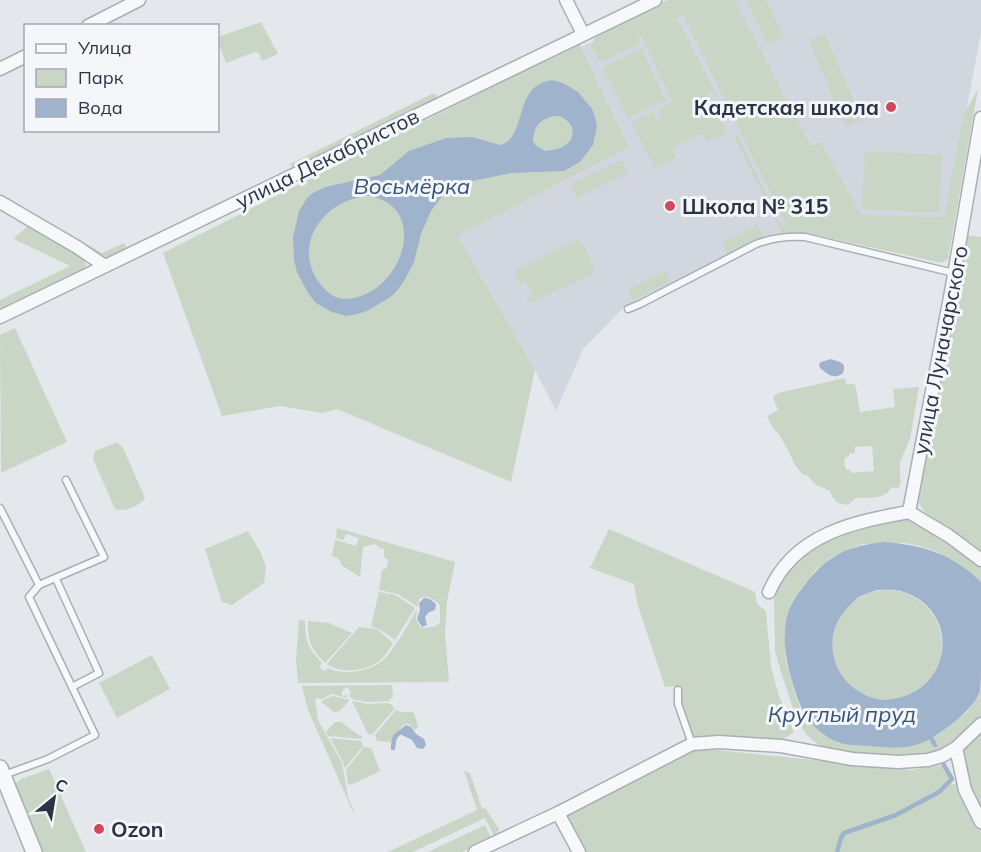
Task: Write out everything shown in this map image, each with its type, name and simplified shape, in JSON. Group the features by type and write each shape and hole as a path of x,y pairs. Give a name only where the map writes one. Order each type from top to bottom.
{"street":[{"path":"92,24 139,0"},
{"path":"566,0 583,34"},
{"name":"улица Декабристов","path":"0,318 655,0"},
{"path":"0,69 24,58"},
{"name":"улица Луначарского","path":"909,512 981,118"},
{"path":"0,202 105,266"},
{"path":"769,592 787,562 810,543 830,532 859,522 909,512 949,536 981,560"},
{"path":"475,852 558,813 692,744 719,742 781,746 852,759 898,762 928,760 942,756 956,748 981,724"},
{"path":"956,748 965,790 981,822"},
{"path":"2,772 34,852"},
{"path":"558,813 579,852"}],"lane":[{"path":"628,309 756,244 788,236 805,237 954,273"},
{"path":"2,772 48,759 95,735 29,597 39,585 104,557 66,480"},
{"path":"0,508 39,585"},
{"path":"56,579 99,673 72,687"},
{"path":"678,690 678,704 692,744"}],"shaded area":[{"name":"Школа № 315","path":"679,0 981,0 981,32 945,225 773,234 626,305 583,349 556,411 458,236 629,147 581,47"}],"green space":[{"path":"667,0 735,0 811,147 821,142 861,215 944,217 963,116 978,89 948,259 942,263 806,233 782,233 733,135 737,134 782,227 787,225 683,15 677,18 718,98 716,99 713,91 707,94 727,133 707,142 702,133 671,148 676,158 655,168 631,123 653,112 657,119 661,116 658,109 673,102 643,39 640,35 637,37 640,43 600,62 591,47 600,32"},
{"path":"746,0 766,0 784,37 767,44"},
{"path":"261,22 278,54 262,61 259,53 255,52 226,63 219,45 219,37"},
{"path":"825,34 862,120 846,127 809,41"},
{"path":"579,43 629,147 458,236 535,370 511,482 337,409 322,413 280,406 222,416 163,253"},
{"path":"641,48 666,100 628,118 603,68"},
{"path":"436,94 437,99 294,169 290,164"},
{"path":"865,151 942,155 939,213 862,209"},
{"path":"622,160 628,173 577,198 571,184"},
{"path":"29,223 84,258 86,267 0,312 0,300 70,266 14,239"},
{"path":"757,225 763,236 728,254 722,243"},
{"path":"61,230 102,253 124,243 128,250 107,260 60,233"},
{"path":"967,235 981,237 981,553 926,513 919,504 918,494"},
{"path":"577,239 582,242 594,268 592,274 533,302 526,299 533,295 526,282 519,284 517,269"},
{"path":"665,271 670,282 633,300 628,289"},
{"path":"15,328 67,442 1,473 0,335"},
{"path":"845,378 846,384 855,384 860,412 895,407 893,389 919,387 910,439 900,462 899,487 892,487 881,496 856,498 848,505 838,503 830,491 816,485 808,476 802,474 779,434 773,428 767,416 778,410 773,397 778,393","holes":["872,446 874,471 851,473 850,469 847,470 845,467 844,460 849,457 849,454 855,453 855,447"]},
{"path":"117,442 123,448 145,498 136,506 123,510 115,509 93,459 95,451"},
{"path":"904,518 925,525 954,545 981,568 981,582 959,564 935,551 904,543 863,544 832,557 815,571 794,599 789,611 785,635 785,657 801,710 822,734 838,743 939,734 967,712 981,690 981,717 950,745 923,755 892,758 831,752 822,748 806,734 797,720 781,672 775,651 774,599 778,586 784,574 805,553 842,532"},
{"path":"337,528 455,562 447,601 445,633 449,682 298,683 296,660 299,620 305,621 308,644 322,663 319,667 325,671 328,668 345,672 368,669 382,661 396,644 417,609 416,619 420,627 434,627 440,623 440,605 431,598 420,598 418,607 398,594 379,590 382,570 388,564 384,557 384,549 375,544 363,547 360,577 341,565 337,558 332,556 335,540 356,546 359,538 346,534 343,540 336,538"},
{"path":"609,529 755,592 757,604 766,611 771,667 779,696 794,732 780,741 725,736 702,739 692,735 681,702 682,686 665,687 638,606 634,584 590,568"},
{"path":"248,531 266,567 264,583 232,605 222,602 205,549"},
{"path":"887,590 908,594 926,606 938,624 942,645 938,666 926,684 908,696 887,700 866,696 848,684 836,666 832,645 836,624 848,606 866,594"},
{"path":"379,592 395,595 415,608 395,640 371,626"},
{"path":"308,621 329,623 352,633 325,663 311,644"},
{"path":"359,627 377,629 393,643 383,658 373,665 352,670 339,669 327,664"},
{"path":"152,655 170,689 117,718 99,683"},
{"path":"392,685 393,698 389,701 367,702 352,699 348,687 341,693 343,696 347,695 348,698 332,694 315,700 318,720 342,763 353,812 308,710 302,686"},
{"path":"333,696 349,701 340,711 334,712 321,702"},
{"path":"352,701 368,704 388,703 394,709 372,735 368,734"},
{"path":"396,710 414,713 418,727 414,730 406,724 394,735 391,742 377,741 375,735"},
{"path":"335,722 341,722 361,735 361,739 328,736 326,732"},
{"path":"981,730 981,852 584,852 566,814 696,748 912,770 943,765 953,785 964,778 963,751"},
{"path":"330,738 361,741 363,746 345,768"},
{"path":"364,747 371,748 380,771 351,785 348,784 346,770"},
{"path":"49,769 86,852 43,852 15,788 16,783 21,779"},
{"path":"464,771 470,773 482,809 485,808 499,829 495,836 485,818 413,852 388,852 477,810"},
{"path":"485,825 491,838 462,852 428,852"}],"water":[{"name":"Восьмёрка","path":"552,80 563,83 578,92 592,109 595,117 597,126 593,145 580,162 564,171 511,173 472,181 446,191 431,211 421,234 414,262 404,281 389,298 367,311 346,316 332,312 316,303 297,272 294,260 293,238 299,211 307,198 325,187 380,175 409,151 446,138 472,137 500,145 513,135 531,91 540,84","holes":["555,116 568,122 573,134 565,145 545,151 536,146 533,141 535,131 542,121","368,196 386,202 398,213 403,227 404,243 399,259 390,275 377,287 354,298 337,298 327,292 318,281 311,266 309,252 311,238 327,214 339,205"]},
{"path":"831,359 844,365 842,374 832,376 820,368 821,362"},
{"name":"Круглый пруд","path":"898,543 937,553 959,564 981,582 980,691 971,705 951,725 928,740 907,747 848,745 826,736 806,716 795,691 787,659 786,622 790,607 798,594 829,560 848,550 871,544","holes":["877,590 901,591 922,602 935,615 941,632 942,649 938,666 928,681 913,693 887,700 869,697 848,683 836,665 833,655 833,634 842,614 859,597"]},
{"path":"424,598 436,604 435,610 429,612 425,617 427,625 422,627 417,619 420,610 419,603"},
{"path":"406,725 424,739 426,745 423,749 417,748 412,740 402,735 401,729"}],"waterway":[{"path":"393,748 395,737 401,732"},
{"path":"931,738 935,745"},
{"path":"837,852 844,833 896,815 939,792 952,779 944,765"}],"place":[{"name":"Кадетская школа","path":"891,107"},
{"name":"Школа № 315","path":"670,206"},
{"name":"Ozon","path":"99,829"}]}
